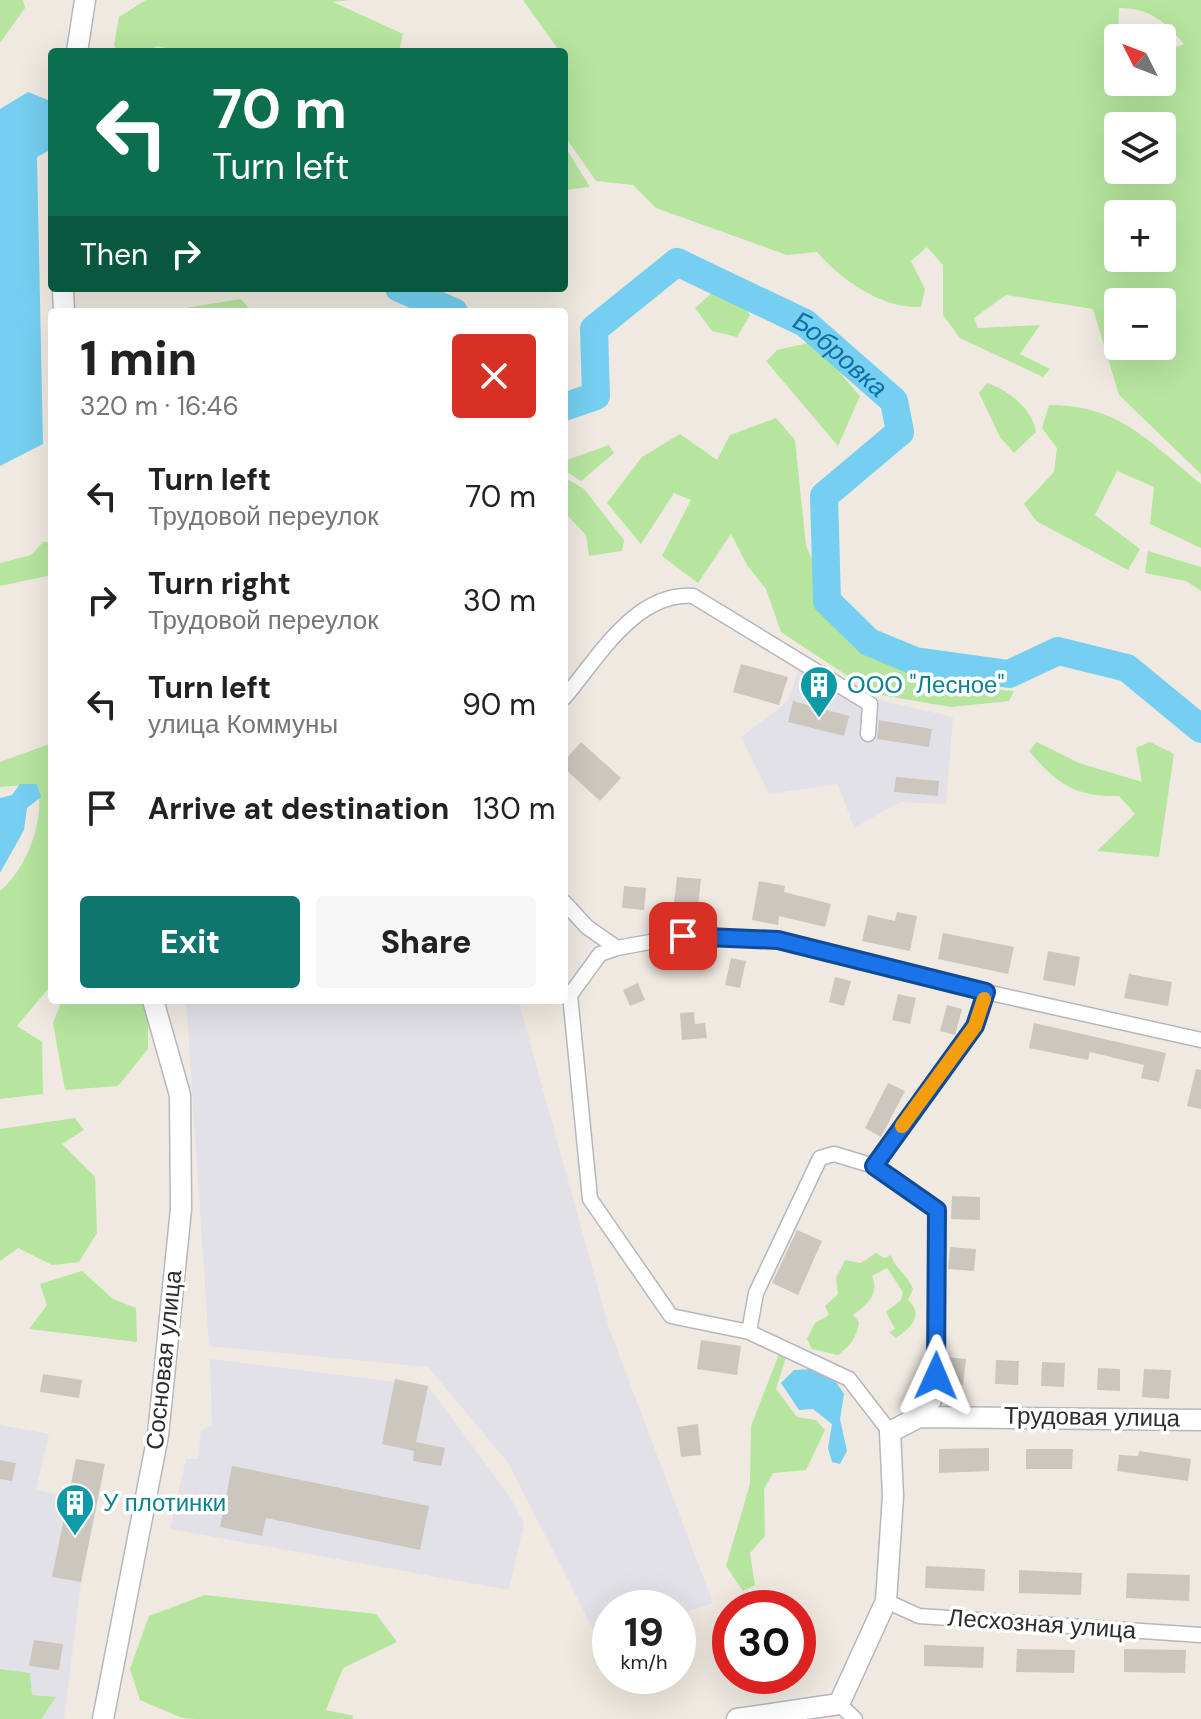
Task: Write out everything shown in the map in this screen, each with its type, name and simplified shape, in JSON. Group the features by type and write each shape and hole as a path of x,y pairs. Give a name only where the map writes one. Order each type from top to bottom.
{"street":[{"path":"78,48 85,0"},
{"path":"568,693 643,609 673,595 693,596 870,704 868,734"},
{"path":"568,906 587,927 617,948"},
{"path":"839,1704 886,1601 893,1496 890,1432 849,1379 749,1332 671,1316 590,1199 570,995 600,954 617,948 683,936 778,940 986,992 1201,1040"},
{"path":"874,1166 975,1026 986,992"},
{"name":"Сосновая улица","path":"103,1719 158,1435 181,1209 180,1095 154,1004"},
{"path":"749,1332 756,1293 820,1158 834,1154 874,1166 937,1210 934,1401 919,1417"},
{"name":"Трудовая улица","path":"890,1432 919,1417 1201,1420"},
{"name":"Лесхозная улица","path":"886,1601 919,1616 1201,1635"},
{"path":"737,1719 742,1715 839,1704 855,1719"}],"shaded area":[{"name":"ООО \"Лесное\"","path":"804,655 875,699 953,717 946,804 900,802 854,828 838,784 769,794 741,737 787,702"},
{"path":"186,1004 519,1004 609,1328 712,1603 696,1609 696,1590 592,1590 592,1627 509,1464 428,1367 209,1346"},
{"path":"210,1359 428,1386 510,1497 524,1524 509,1590 170,1529 186,1459 198,1459 201,1430 212,1426"},
{"path":"0,1425 49,1434 36,1490 68,1496 53,1577 81,1582 64,1719 0,1719"}],"green space":[{"path":"0,0 23,0 25,8 0,43"},
{"path":"146,0 350,0 333,2 403,34 400,48 116,48 119,17"},
{"path":"523,0 1201,0 1201,474 1119,395 1108,360 1176,360 1176,288 1104,288 1104,345 1093,309 1006,295 974,318 978,328 1040,325 1020,354 1050,369 1043,377 960,338 943,315 943,265 927,247 911,261 925,289 921,307 892,303 851,283 817,252 787,255 656,208 633,185 596,181 568,141 568,48 557,48"},
{"path":"568,151 590,187 568,190"},
{"path":"715,290 738,299 750,315 737,337 712,331 695,308"},
{"path":"241,299 249,308 185,308"},
{"path":"813,342 860,396 838,446 766,361 777,350"},
{"path":"987,383 1003,390 1025,408 1034,424 1036,432 1014,453 1000,437 979,393"},
{"path":"1049,405 1095,411 1115,419 1149,441 1201,484 1201,548 1150,524 1154,487 1117,471 1095,515 1140,549 1128,570 1036,521 1024,504 1054,472 1057,448 1042,428"},
{"path":"776,418 795,440 806,546 817,570 815,605 863,644 906,669 953,683 1014,691 1009,701 951,707 875,694 781,632 766,589 747,565 731,534 698,583 662,556 691,500 674,493 641,544 607,503 642,457 680,434 717,460 730,435"},
{"path":"609,445 614,453 581,481 568,473 568,460"},
{"path":"568,479 584,489 624,540 622,551 589,556 586,535 569,517"},
{"path":"43,542 48,542 48,576 0,586 0,563 31,555"},
{"path":"1148,551 1201,567 1201,591 1186,581 1145,573"},
{"path":"1037,742 1079,763 1142,782 1136,748 1150,742 1174,754 1159,857 1097,851 1135,814 1119,796 1090,794 1058,780 1029,751"},
{"path":"48,744 48,989 17,1026 42,1042 43,1094 0,1099 0,891 18,870 32,842 39,797 37,784 0,787 0,762"},
{"path":"60,1004 144,1004 148,1016 148,1049 118,1086 65,1090 53,1023"},
{"path":"75,1118 84,1130 62,1144 95,1177 97,1233 79,1262 52,1265 18,1248 0,1261 0,1129"},
{"path":"876,1253 884,1258 891,1255 913,1289 908,1300 915,1311 914,1321 896,1338 889,1332 895,1329 886,1312 901,1300 903,1292 887,1268 872,1276 873,1294 853,1315 859,1322 858,1327 846,1348 838,1355 812,1349 807,1339 815,1323 829,1315 825,1306 838,1294 836,1278 845,1260 861,1263"},
{"path":"82,1271 113,1299 136,1308 137,1342 29,1329 47,1305 40,1284"},
{"path":"781,1349 786,1357 776,1389 797,1417 816,1420 825,1430 806,1470 773,1473 764,1489 765,1536 750,1553 755,1585 742,1590 726,1566 750,1484 751,1426"},
{"path":"205,1595 376,1614 397,1642 343,1668 326,1710 354,1716 352,1719 182,1718 140,1700 130,1669 149,1616"},
{"path":"0,1669 30,1673 32,1695 56,1697 41,1719 0,1719"}],"water":[{"path":"28,92 48,100 48,151 37,157 43,444 0,466 0,109"},
{"path":"20,784 37,784 41,797 27,808 24,830 0,873 0,798 12,795"},
{"path":"813,1369 830,1373 844,1394 840,1419 847,1451 840,1464 832,1462 828,1448 832,1424 813,1409 799,1410 781,1383 794,1370"}],"building":[{"path":"741,664 788,677 779,705 733,692"},
{"name":"ООО \"Лесное\"","path":"793,701 849,716 844,736 788,722"},
{"name":"ООО \"Лесное\"","path":"879,720 932,729 929,747 877,739"},
{"path":"581,742 621,778 600,801 568,772 568,757"},
{"path":"896,777 939,781 938,796 894,792"},
{"path":"677,877 701,879 697,915 673,912"},
{"path":"759,881 785,886 784,892 831,904 825,927 779,916 778,925 752,920"},
{"path":"624,886 646,888 644,910 622,908"},
{"path":"897,912 917,916 910,951 862,941 868,915 895,921"},
{"path":"943,933 1014,947 1008,974 938,959"},
{"path":"1048,951 1080,957 1075,986 1043,980"},
{"path":"731,958 746,961 740,988 725,985"},
{"path":"1129,974 1172,982 1168,1006 1124,998"},
{"path":"835,977 851,981 844,1006 829,1002"},
{"path":"638,983 645,1000 630,1006 623,990"},
{"path":"898,994 916,998 910,1024 892,1020"},
{"path":"947,1005 962,1009 955,1035 940,1031"},
{"path":"694,1012 695,1024 705,1023 707,1038 682,1040 680,1013"},
{"path":"1034,1023 1166,1053 1159,1082 1141,1078 1144,1065 1090,1052 1088,1060 1029,1048"},
{"path":"1196,1069 1201,1070 1201,1109 1187,1106"},
{"path":"888,1083 905,1091 881,1137 865,1128"},
{"path":"952,1196 980,1197 980,1220 951,1219"},
{"path":"797,1230 822,1241 798,1295 772,1283"},
{"path":"950,1247 976,1249 974,1271 948,1269"},
{"path":"701,1340 741,1346 737,1375 697,1369"},
{"path":"945,1357 966,1359 963,1385 944,1383"},
{"path":"996,1360 1019,1361 1018,1385 995,1384"},
{"path":"1042,1362 1065,1363 1064,1387 1041,1386"},
{"path":"1098,1368 1120,1369 1120,1391 1097,1390"},
{"path":"1144,1369 1171,1370 1169,1399 1142,1397"},
{"path":"43,1374 82,1380 79,1398 40,1392"},
{"path":"395,1379 428,1386 416,1442 445,1448 441,1466 413,1461 414,1451 382,1444"},
{"path":"698,1424 701,1455 681,1457 677,1427"},
{"path":"989,1448 989,1471 939,1473 939,1449"},
{"path":"1026,1449 1073,1449 1072,1469 1026,1469"},
{"path":"1139,1451 1191,1459 1188,1481 1117,1471 1119,1455 1138,1456"},
{"name":"У плотинки","path":"76,1459 105,1464 81,1582 52,1577"},
{"path":"0,1460 16,1463 12,1481 0,1479"},
{"path":"232,1466 429,1506 420,1550 266,1518 262,1536 220,1527"},
{"path":"926,1566 985,1569 984,1591 925,1588"},
{"path":"1019,1570 1082,1573 1081,1595 1019,1593"},
{"path":"1127,1573 1190,1575 1189,1601 1126,1598"},
{"path":"34,1640 63,1644 59,1670 29,1666"},
{"path":"924,1645 984,1647 983,1668 924,1666"},
{"path":"1017,1649 1075,1650 1074,1673 1016,1672"},
{"path":"1124,1649 1186,1650 1185,1673 1124,1672"}],"waterway":[{"name":"Бобровка","path":"568,406 596,396 594,329 677,262 805,323 894,401 900,432 824,496 827,601 869,642 915,661 1009,674 1058,651 1127,668 1201,729"},
{"name":"Бобровка","path":"408,292 445,308"}],"slow traffic":[{"path":"902,1126 975,1026 984,999"}],"place":[{"name":"ООО \"Лесное\"","path":"819,719"},
{"name":"У плотинки","path":"75,1537"}],"route":[{"path":"683,936 778,940 986,992 975,1026 874,1166 937,1210 936,1376"}]}
